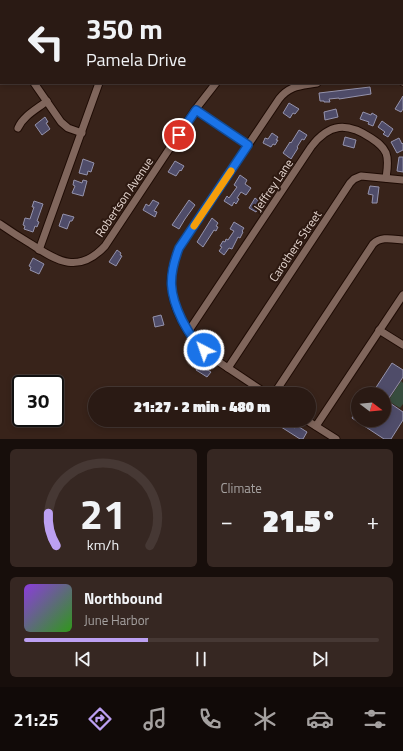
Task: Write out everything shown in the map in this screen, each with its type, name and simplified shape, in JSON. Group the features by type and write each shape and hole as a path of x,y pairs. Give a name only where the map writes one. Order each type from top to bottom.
{"street":[{"path":"35,84 64,125 82,133"},
{"path":"0,224 39,250 99,84"},
{"name":"Robertson Avenue","path":"39,250 63,262 76,263 94,256 105,246 196,110 215,84"},
{"path":"256,387 199,347 188,332 176,308 172,292 171,278 179,248 279,99 286,91 298,86 311,84"},
{"path":"18,128 23,119 47,101"},
{"path":"196,110 248,145"},
{"name":"Jeffrey Lane","path":"188,332 311,146 322,134 338,127 344,127 352,128 365,134 378,143 386,152 388,164 386,178"},
{"name":"Carothers Street","path":"228,368 350,183 354,179 361,176 403,180"},
{"path":"279,387 373,244 383,238 403,240"},
{"path":"336,439 316,426 403,295"},
{"path":"379,330 403,345"}],"green space":[{"path":"401,381 403,383 403,404 400,408 391,403 391,396"}],"building":[{"path":"370,87 371,94 329,99 330,102 320,101 319,93"},
{"path":"403,96 403,109 401,112 395,109"},
{"path":"289,103 299,109 295,114 293,113 290,118 283,113"},
{"path":"336,109 338,117 325,120 324,112"},
{"path":"363,112 371,115 372,113 377,116 373,126 368,124 369,122 360,119"},
{"path":"45,117 48,122 46,123 50,129 42,135 35,125"},
{"path":"382,121 393,129 388,137 383,134 385,132 378,127"},
{"path":"299,130 307,135 304,140 302,139 291,159 283,153"},
{"path":"272,133 278,137 276,140 278,140 275,145 273,144 271,147 263,143 265,138 268,139"},
{"path":"345,137 356,140 354,148 343,145"},
{"path":"399,138 402,144 403,143 403,150 397,153 391,142"},
{"path":"399,157 403,157 403,172 397,171"},
{"path":"83,159 94,163 91,172 88,171 87,175 79,173"},
{"path":"175,161 184,166 176,176 168,172"},
{"path":"240,175 247,180 245,184 251,188 246,195 241,192 237,198 239,199 236,204 234,202 232,206 224,201 227,196 229,198 237,187 234,185"},
{"path":"74,180 82,183 83,180 87,181 83,196 72,193 75,186 73,185"},
{"path":"370,186 379,187 377,203 372,203 373,195 368,194"},
{"path":"255,198 260,202 256,212 249,208"},
{"path":"153,200 159,203 154,211 157,212 155,217 143,210 146,204 149,206"},
{"path":"189,200 195,205 179,229 172,225"},
{"path":"34,201 43,204 37,221 39,222 37,227 35,226 33,232 24,229 25,226 23,225 25,218 30,219 34,207 32,207"},
{"path":"63,214 74,217 72,221 70,221 67,229 59,226"},
{"path":"212,218 218,223 216,226 218,227 216,231 214,230 203,247 197,242"},
{"path":"234,222 244,228 242,231 243,232 240,238 238,237 232,249 229,248 224,255 219,251 222,247 220,246 223,241 225,242 226,239 228,240 234,231 230,229"},
{"path":"117,250 122,256 116,266 109,262"},
{"path":"33,258 44,264 39,274 30,270 31,267 29,266"},
{"path":"161,315 164,325 155,327 153,317"},
{"path":"202,362 206,365 204,368 211,372 207,377 196,370"},
{"path":"392,363 403,370 403,377 391,395 391,387 376,387"},
{"path":"391,404 403,412 403,420 391,439 384,439 366,427 391,427"},
{"path":"281,427 299,427 307,432 303,439 300,439"}],"slow traffic":[{"path":"194,226 231,171"}],"route":[{"path":"179,135 196,110 248,145 179,248 171,278 172,292 176,308 188,332 199,347 204,350"}]}
